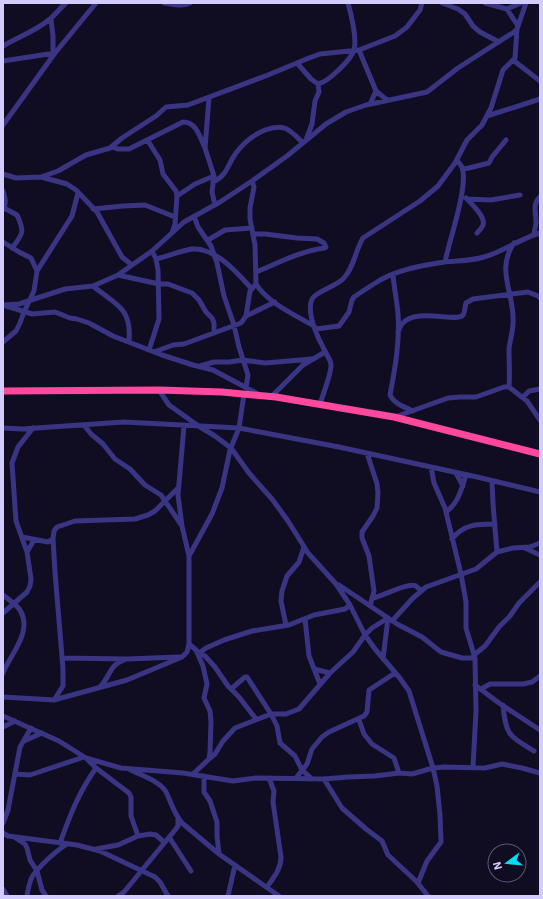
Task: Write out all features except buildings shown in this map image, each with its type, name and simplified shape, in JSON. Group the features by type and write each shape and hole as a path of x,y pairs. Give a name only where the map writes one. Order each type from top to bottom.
{"highway":[{"path":"3,391 245,391 262,396 320,404 394,417 540,454"}],"street":[{"path":"3,46 34,30 51,19 66,3"},
{"path":"3,125 54,53 96,3"},
{"path":"164,3 188,5 190,3"},
{"path":"348,3 356,50 376,91 387,100"},
{"path":"41,177 58,171 86,155 112,146 166,107 183,106 209,98 320,54 356,50 401,32 420,10 422,3"},
{"path":"442,3 458,9 465,14 473,26 480,32 499,42"},
{"path":"485,3 507,9 521,3"},
{"path":"320,404 331,365 312,320 310,308 312,298 317,293 336,285 343,279 349,270 358,246 363,238 420,201 438,186 456,160 467,140 482,125 491,108 503,70 515,58 517,27 526,3"},
{"path":"507,9 517,27"},
{"path":"51,19 54,53"},
{"path":"3,305 19,304 65,289 93,286 118,275 152,251 184,222 215,205 252,181 326,124 346,112 370,104 427,92 458,68 499,42 517,27"},
{"path":"297,63 311,80 318,84 323,83 337,72 356,50"},
{"path":"3,61 54,53"},
{"path":"513,60 540,82"},
{"path":"304,142 312,124 315,101 319,92 318,84"},
{"path":"370,104 376,91"},
{"path":"205,148 209,98"},
{"path":"487,116 540,99"},
{"path":"112,146 118,150 129,149 148,141 179,123 187,122 194,127 205,148 214,179 212,192 215,205"},
{"path":"177,196 195,184 224,175 236,152 257,133 272,128 285,127 304,142"},
{"path":"462,169 489,163 506,140"},
{"path":"148,141 160,160 163,174 173,186 177,196 175,224 171,234"},
{"path":"445,262 464,199 462,192 462,169 456,160"},
{"path":"3,174 13,178 41,177 67,184 94,209 122,257 132,265"},
{"path":"246,316 248,297 256,284 256,245 252,228 250,208 254,187 252,181"},
{"path":"3,191 6,200 4,209 17,215 23,232 22,236 12,248"},
{"path":"3,342 16,331 31,300 37,271 72,216 78,193"},
{"path":"464,199 491,200 520,196"},
{"path":"534,235 538,224 534,208 540,197"},
{"path":"464,199 477,210 483,220 482,226 477,233"},
{"path":"94,209 145,205 176,216"},
{"path":"189,556 212,514 222,488 231,448 239,428 248,374 227,306 214,255 208,240 198,227 194,216"},
{"path":"208,240 225,230 252,228"},
{"path":"256,284 276,302 295,316 316,328 339,326 349,312 354,297 377,282 393,274 445,262 462,262 485,257 515,242 540,233"},
{"path":"254,234 317,239 324,243 326,247 293,257 256,272"},
{"path":"3,242 31,258 37,271"},
{"path":"509,387 509,350 514,321 513,308 507,286 505,265 510,249 515,242"},
{"path":"156,259 192,249 201,250 214,255 234,269 252,289"},
{"path":"152,251 156,259 159,284 159,319 152,351"},
{"path":"127,269 128,277"},
{"path":"393,274 398,315 398,332 396,358 390,395 393,400 413,411"},
{"path":"118,275 159,284 177,286 196,296 213,320 214,333"},
{"path":"93,286 122,308 129,327 129,342"},
{"path":"398,332 402,324 414,317 434,316 456,318 463,315 466,303 468,301 528,292 535,294 540,298"},
{"path":"152,351 173,345 184,344 214,333 241,322 246,316 276,302"},
{"path":"3,305 32,314 55,312 88,323 113,336 152,351 213,370 245,391"},
{"path":"271,397 303,364 325,352"},
{"path":"199,366 214,362 243,360 265,363 312,359"},
{"path":"394,417 448,398 476,397 504,387 509,387 523,397 534,409 540,420"},
{"path":"523,397 529,391 540,389"},
{"path":"159,390 169,405 231,448 249,473 272,499 308,553 336,584 350,605 366,635 409,691 438,786 441,842 427,861 418,883"},
{"path":"3,428 33,428 124,422 239,428 466,474 538,493"},
{"path":"84,425 91,434 103,444 115,459 130,469 145,486 161,495 182,526"},
{"path":"3,697 54,700 127,680 182,657 187,652 189,644 189,556 182,526 178,488 184,426"},
{"path":"3,612 27,592 30,586 31,579 27,552 16,521 12,463 18,448 33,428"},
{"path":"367,453 377,484 378,493 377,508 362,532 362,538 373,579 374,591 370,606"},
{"path":"431,467 434,483 446,512 461,574 466,602 466,628 474,656 476,711 473,767"},
{"path":"456,473 463,486"},
{"path":"446,512 454,506 457,501 466,474"},
{"path":"492,481 497,552"},
{"path":"54,700 63,686 53,539 54,531 58,527 75,520 135,519 155,512 178,488"},
{"path":"452,539 458,532 468,527 478,524 495,524"},
{"path":"22,537 48,542 53,539"},
{"path":"27,552 34,540"},
{"path":"193,774 215,754 235,728 271,714 286,714 299,710 330,673 353,652 372,628 390,620 426,587 479,567 497,552 513,548 525,548 540,543"},
{"path":"286,625 281,601 282,591 287,576 299,562 304,546"},
{"path":"525,548 540,555"},
{"path":"336,584 390,620 422,637 441,652 462,658 474,656 485,646 519,603 540,582"},
{"path":"373,598 408,585 417,586 421,591"},
{"path":"3,595 22,613 24,630 19,644 6,665 3,673"},
{"path":"198,652 216,643 252,632 286,625 314,615 345,609 350,605"},
{"path":"305,618 309,656 320,684"},
{"path":"383,658 390,620"},
{"path":"189,644 215,667 256,719"},
{"path":"198,652 204,666 207,684 204,698 210,711 209,759"},
{"path":"62,658 127,659 182,657"},
{"path":"99,687 106,681 113,666 127,659"},
{"path":"314,669 330,673"},
{"path":"296,778 307,764 312,749 322,737 329,732 359,720 364,716 367,712 369,690 395,672"},
{"path":"481,689 490,684 523,684 532,682 540,676"},
{"path":"231,689 247,677 271,714 277,726 280,743 295,756 302,770 311,778"},
{"path":"475,685 540,730"},
{"path":"503,705 505,724 508,731 518,741 534,751"},
{"path":"3,716 59,741 85,757 96,768 130,793 131,816 138,836"},
{"path":"359,720 364,734 372,744 394,758 398,773"},
{"path":"3,727 15,721"},
{"path":"3,823 8,810 18,754 31,728"},
{"path":"24,741 42,733"},
{"path":"210,737 219,747"},
{"path":"15,774 30,775 85,757 121,768 193,774 233,781 269,778 324,779 398,773 412,774 433,768 485,768 497,764 507,764 540,773"},
{"path":"60,843 81,791 96,768"},
{"path":"128,768 160,786 165,792 178,819 219,854 279,896"},
{"path":"204,776 204,792 210,802 217,822 219,854"},
{"path":"267,887 281,864 273,802 274,792 269,778"},
{"path":"324,779 342,808 382,841 388,855 418,883 428,896"},
{"path":"118,896 124,892 178,826 178,819"},
{"path":"3,833 25,844 29,851 30,860 37,872 42,890 46,896"},
{"path":"93,849 118,845 138,836 155,834 167,840 191,871"},
{"path":"11,836 67,844 100,851 155,877 160,882 168,896"},
{"path":"27,896 32,879 37,872 58,850 67,844"},
{"path":"228,896 234,865"},
{"path":"3,889 7,896"}]}
